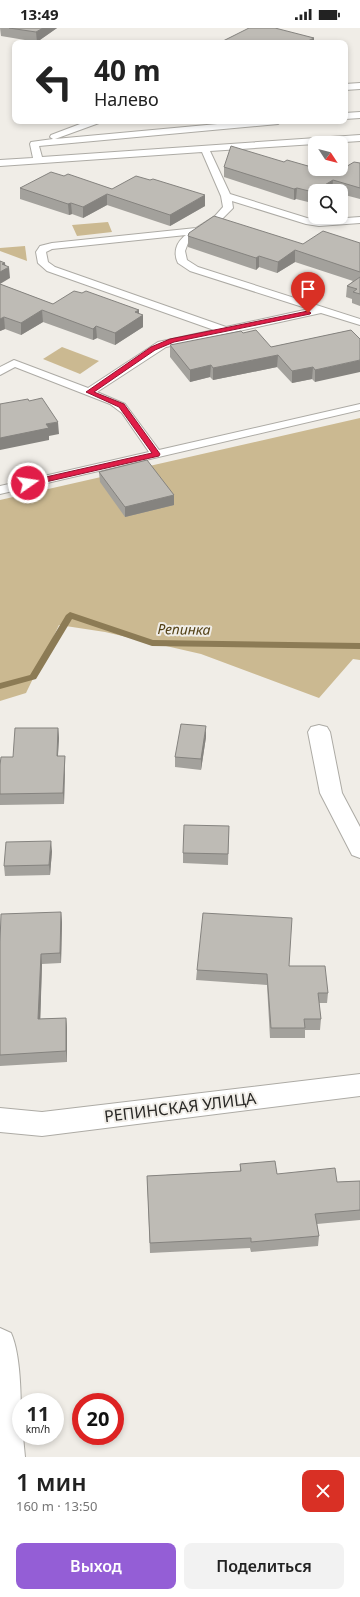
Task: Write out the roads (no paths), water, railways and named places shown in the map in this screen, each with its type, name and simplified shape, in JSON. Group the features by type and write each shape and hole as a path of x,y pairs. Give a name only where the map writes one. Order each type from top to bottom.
{"street":[{"path":"319,732 331,793 360,849"},
{"name":"РЕПИНСКАЯ УЛИЦА","path":"0,1120 42,1124 360,1085"},
{"path":"0,1343 9,1457"}],"lane":[{"path":"348,87 360,86"},
{"path":"348,116 360,115"},
{"path":"34,144 88,124"},
{"path":"34,144 246,124"},
{"path":"0,163 360,138"},
{"path":"34,144 38,160"},
{"path":"205,149 226,196 228,208 218,218 184,241 180,251 182,261 194,269 360,322"},
{"path":"226,196 306,221 319,223 360,220"},
{"path":"200,231 52,246 44,248 41,252 43,263 51,269 225,330"},
{"path":"89,392 162,344 321,310"},
{"path":"0,358 89,392 121,406 156,454"},
{"path":"0,372 14,363"},
{"path":"0,490 360,407"}],"waterway":[{"name":"Репинка","path":"0,686 33,677 70,615 152,643 360,646"}]}
